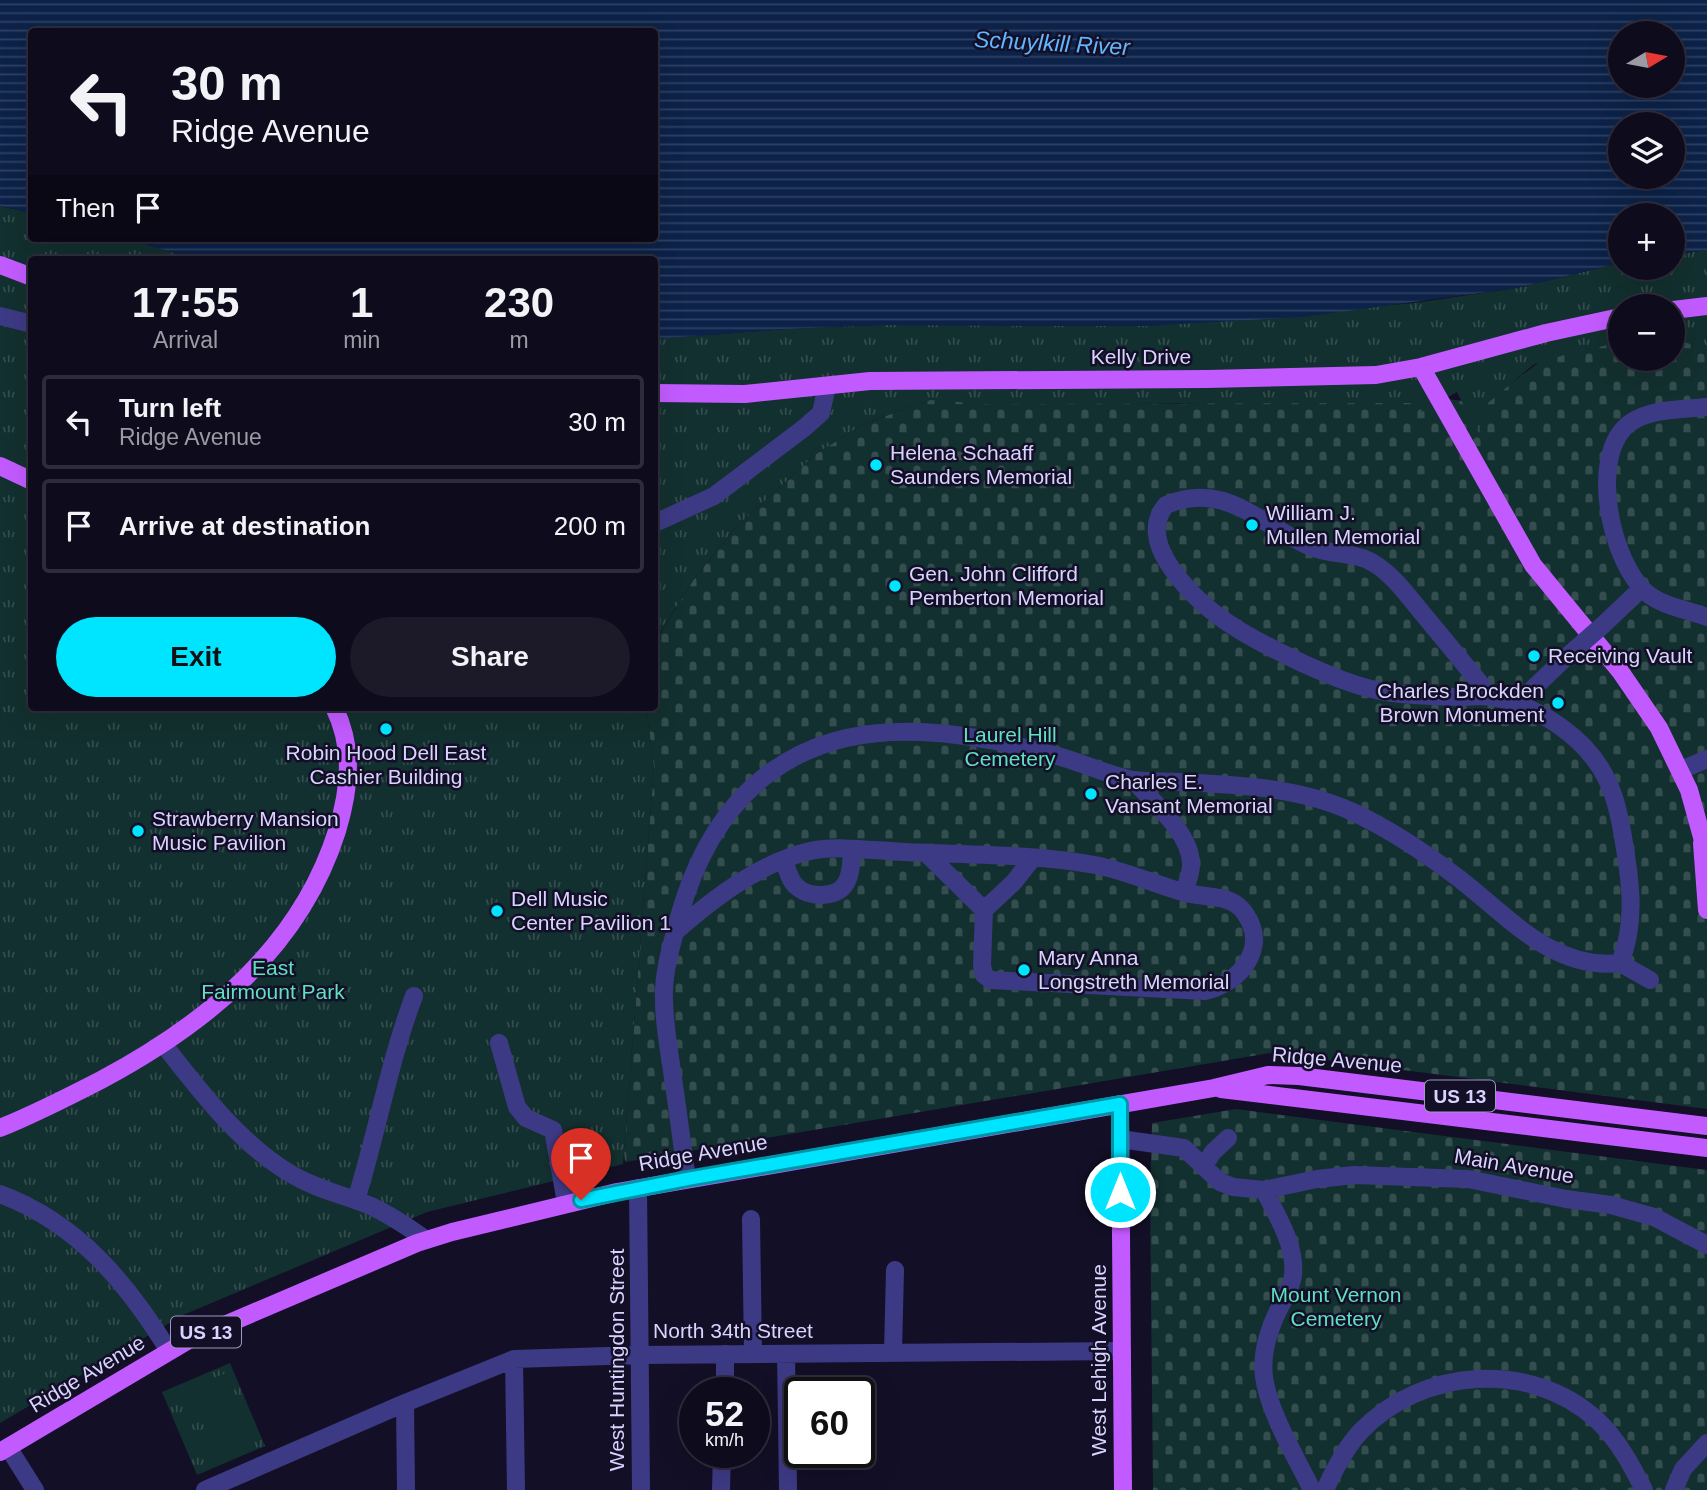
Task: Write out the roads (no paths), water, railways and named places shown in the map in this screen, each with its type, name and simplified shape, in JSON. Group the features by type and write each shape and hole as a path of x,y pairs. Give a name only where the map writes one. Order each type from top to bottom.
{"main road":[{"path":"0,265 28,276"},
{"path":"1685,309 1707,306"},
{"name":"Kelly Drive","path":"658,393 745,394 870,382 1376,375 1421,367 1546,333 1608,320"},
{"path":"1421,367 1533,565 1641,700 1659,728 1681,770 1707,855"},
{"path":"0,466 28,479"},
{"path":"0,1128 48,1108 164,1045 218,1003 256,968 290,924 326,860 342,815 349,768 345,735 336,711"},
{"path":"1701,836 1707,910"},
{"name":"Ridge Avenue","path":"4,1450 195,1337 425,1239 566,1203 638,1188 1214,1088 1258,1076 1283,1075 1707,1126"},
{"name":"Ridge Avenue","path":"1214,1088 1707,1148"},
{"name":"West Lehigh Avenue","path":"1120,1104 1123,1490"}],"street":[{"path":"0,316 28,323"},
{"path":"658,522 714,496 771,454 821,413 827,386"},
{"path":"1707,407 1645,416 1622,430 1616,440 1609,468 1609,515 1621,554 1642,588 1659,600 1707,617"},
{"path":"1492,697 1408,596 1374,563 1360,557 1310,546 1259,517 1216,499 1180,499 1166,505 1161,512 1156,522 1156,534 1164,558 1179,581 1211,612 1240,633 1341,681 1387,692 1492,697 1517,704 1545,717 1572,736 1601,769 1612,793 1623,838 1632,903 1630,934 1620,963"},
{"path":"1517,704 1642,588"},
{"path":"687,1179 664,1002 667,967 675,932 694,871 727,817 764,775 782,762 824,744 867,734 950,734 1025,748 1133,780 1274,789 1311,797 1342,807 1384,828 1428,855 1536,941 1583,961 1620,963 1650,980"},
{"path":"1681,770 1707,759"},
{"path":"1133,780 1185,840 1191,865 1184,892"},
{"path":"675,932 725,891 784,861 816,850 926,853 1032,859 1096,865 1184,892 1231,902 1243,910 1251,925 1254,938 1250,958 1236,976 1211,990 1180,991 991,980 984,975 982,965 984,910 1014,882 1032,859"},
{"path":"784,861 795,886 808,893 830,894 846,883 852,850"},
{"path":"926,853 984,910"},
{"path":"356,1200 399,1040 414,996"},
{"path":"499,1043 517,1107 527,1118 553,1130 566,1203"},
{"path":"164,1045 224,1116 275,1164 302,1180 388,1215 425,1239"},
{"path":"1204,1166 1228,1138"},
{"name":"Main Avenue","path":"1120,1139 1184,1148 1220,1182 1233,1187 1264,1191 1304,1181 1345,1176 1468,1179 1566,1199 1611,1205 1654,1217 1707,1245"},
{"name":"West Huntingdon Street","path":"638,1188 640,1490"},
{"path":"1264,1191 1284,1231 1293,1266 1293,1279 1266,1346 1264,1377 1271,1403 1312,1490"},
{"path":"0,1194 54,1221 99,1257 126,1287 169,1352"},
{"path":"751,1219 753,1354"},
{"path":"894,1353 895,1270"},
{"name":"North 34th Street","path":"205,1490 514,1359 725,1354 1122,1352"},
{"path":"725,1354 725,1377"},
{"path":"786,1354 788,1490"},
{"path":"514,1359 516,1490"},
{"path":"1325,1490 1335,1468 1360,1432 1393,1404 1433,1386 1475,1378 1519,1381 1560,1395 1596,1419 1625,1452 1644,1490"},
{"path":"405,1403 406,1490"},
{"path":"1674,1490 1683,1469 1707,1443"},
{"path":"4,1450 35,1490"},
{"path":"721,1490 722,1468"}],"water":[{"name":"Schuylkill River","path":"0,0 1707,0 1707,250 1685,253 1685,203 1608,203 1608,266 1517,288 1303,317 1147,326 880,325 658,339 658,256 184,256 138,242 658,242 658,28 28,28 28,212 0,206"}],"place":[{"name":"Helena Schaaff Saunders Memorial","path":"876,465"},
{"name":"William J. Mullen Memorial","path":"1252,525"},
{"name":"Gen. John Clifford Pemberton Memorial","path":"895,586"},
{"name":"Receiving Vault","path":"1534,656"},
{"name":"Charles Brockden Brown Monument","path":"1558,703"},
{"name":"Robin Hood Dell East Cashier Building","path":"386,729"},
{"name":"Charles E. Vansant Memorial","path":"1091,794"},
{"name":"Strawberry Mansion Music Pavilion","path":"138,831"},
{"name":"Dell Music Center Pavilion 1","path":"497,911"},
{"name":"Mary Anna Longstreth Memorial","path":"1024,970"}],"park label":[{"name":"Laurel Hill Cemetery","path":"1010,747"},
{"name":"East Fairmount Park","path":"273,980"},
{"name":"Mount Vernon Cemetery","path":"1336,1307"}]}
